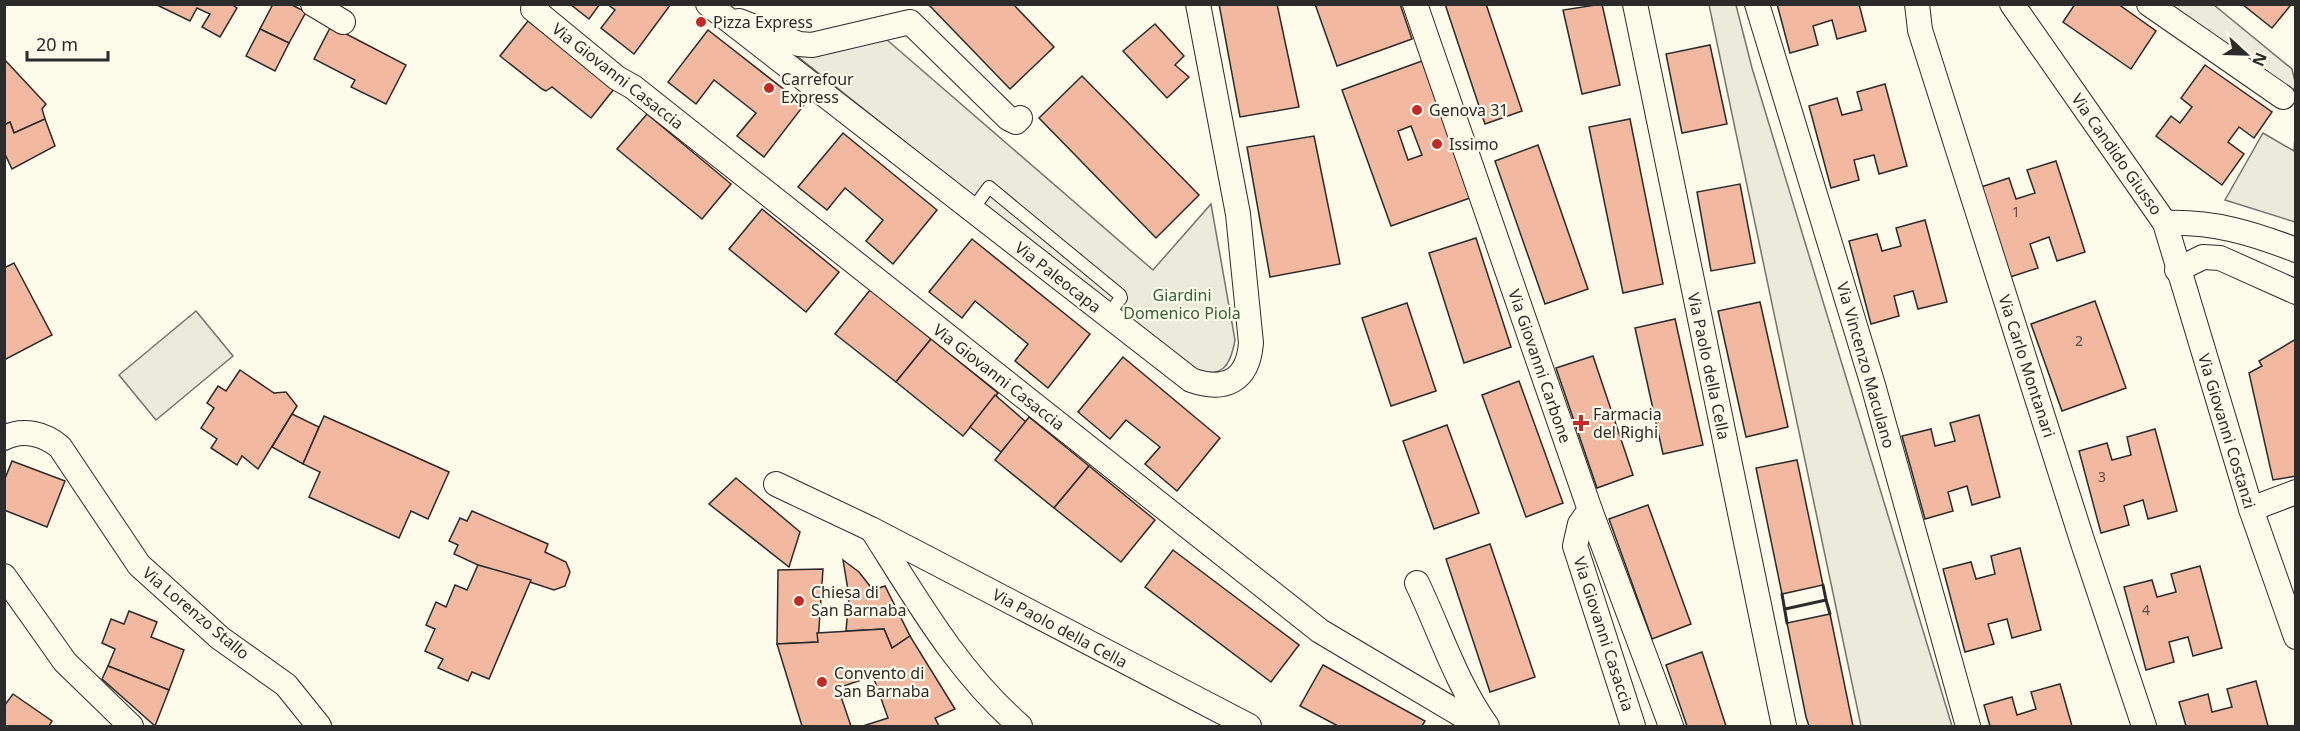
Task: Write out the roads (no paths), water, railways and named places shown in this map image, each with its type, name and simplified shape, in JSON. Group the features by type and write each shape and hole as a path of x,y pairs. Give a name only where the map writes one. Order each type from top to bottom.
{"street":[{"path":"313,4 343,22"},
{"name":"Via Paleocapa","path":"718,12 1191,380 1215,386 1234,381 1246,365 1250,354 1238,214 1198,4"},
{"name":"Via Giovanni Carbone","path":"1415,4 1590,510 1671,726"},
{"name":"Via Paolo della Cella","path":"1635,4 1784,726"},
{"name":"Via Vincenzo Maculano","path":"1757,4 1873,385 1968,726"},
{"name":"Via Carlo Montanari","path":"1917,4 1920,30 1972,198 2144,726"},
{"name":"Via Candido Giusso","path":"2012,4 2165,223 2194,222 2252,232 2295,250"},
{"path":"2149,4 2283,97"},
{"name":"Via Giovanni Casaccia","path":"533,9 617,78 633,87 1320,631 1480,726"},
{"name":"Via Paleocapa","path":"718,12 799,44 812,45 904,14 1008,118 1016,122 1020,118"},
{"name":"Via Giovanni Costanzi","path":"2165,223 2177,270 2251,509 2295,637"},
{"path":"2177,270 2203,257 2220,258 2295,292"},
{"name":"Via Lorenzo Stallo","path":"4,438 18,433 37,435 60,447 139,565 220,638 286,685 319,726"},
{"name":"Via Paolo della Cella","path":"776,484 871,529 1249,726"},
{"path":"2251,509 2295,492"},
{"name":"Via Giovanni Casaccia","path":"1590,510 1580,524 1575,546 1633,726"},
{"path":"871,529 957,662 995,705 1020,726"},
{"path":"4,576 65,662 131,726"},
{"path":"1417,583 1441,632 1454,667 1487,726"}],"place":[{"name":"Pizza Express","path":"701,22"},
{"name":"Carrefour Express","path":"769,88"},
{"name":"Genova 31","path":"1417,110"},
{"name":"Issimo","path":"1437,144"},
{"name":"Farmacia del Righi","path":"1581,423"},
{"name":"Chiesa di San Barnaba","path":"799,601"},
{"name":"Convento di San Barnaba","path":"822,682"}],"park label":[{"name":"Giardini Domenico Piola","path":"1182,304"}]}
